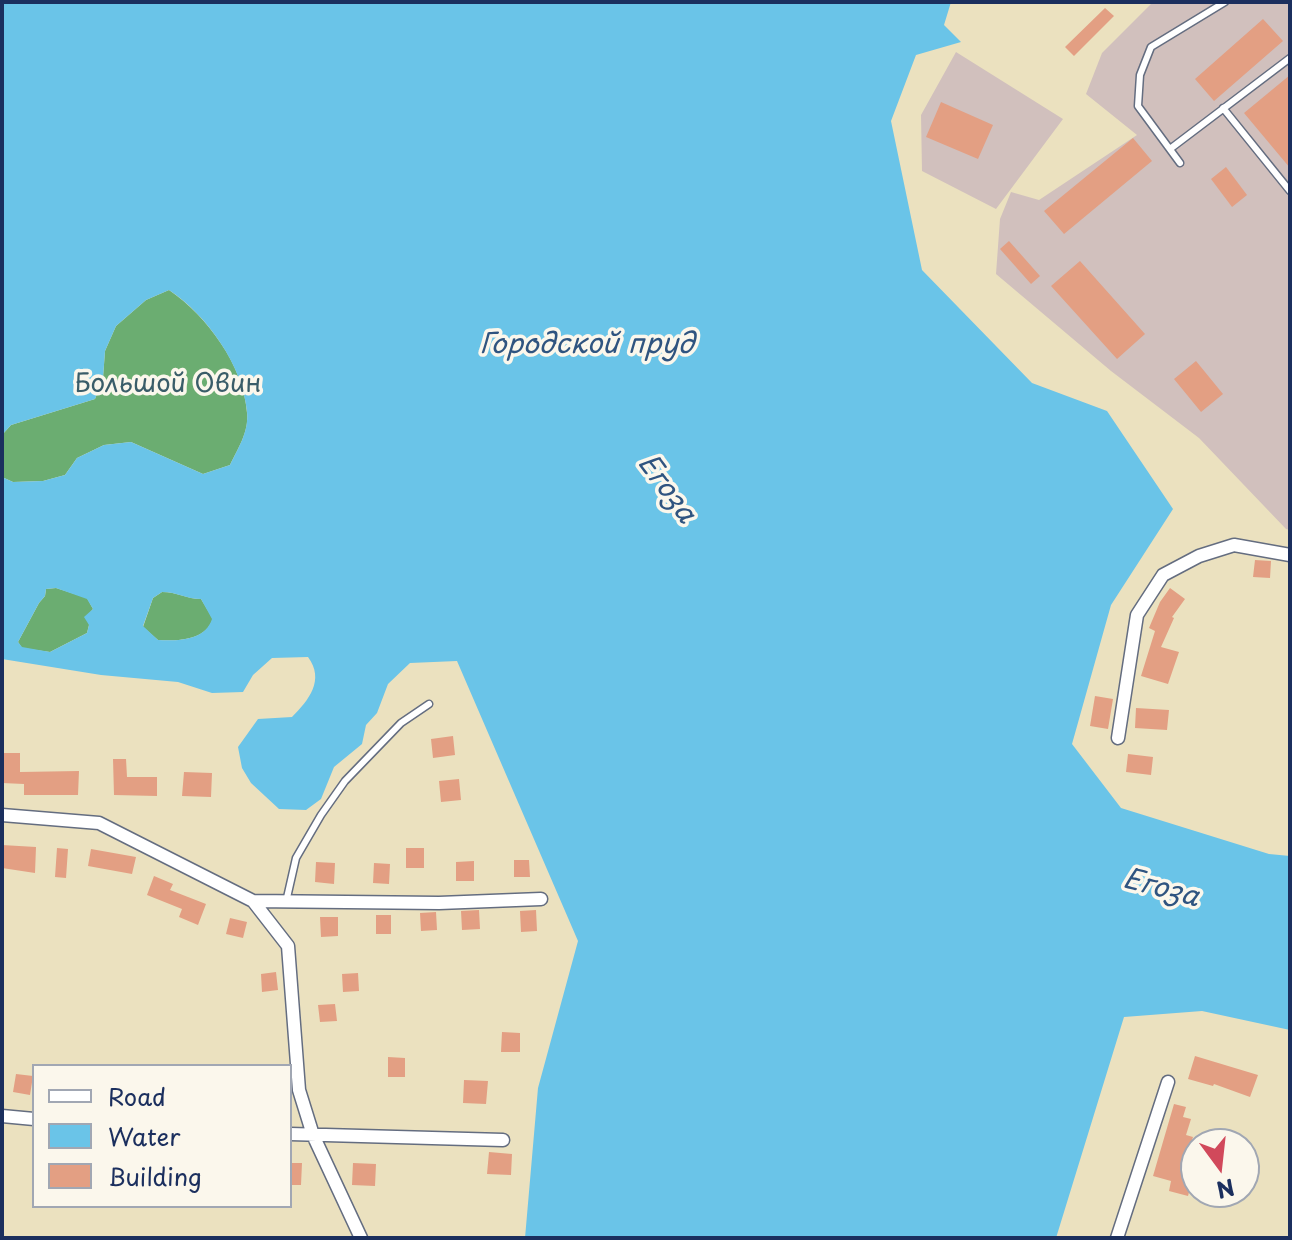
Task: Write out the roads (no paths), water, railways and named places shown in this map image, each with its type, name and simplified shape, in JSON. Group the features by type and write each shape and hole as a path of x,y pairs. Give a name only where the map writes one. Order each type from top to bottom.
{"street":[{"path":"1118,738 1137,615 1163,575 1199,556 1234,545 1290,555"},
{"path":"2,815 99,823 253,901 439,903 541,899"},
{"path":"253,901 288,946 299,1090 313,1135 361,1238"},
{"path":"1117,1238 1168,1082"},
{"path":"2,1116 32,1119"},
{"path":"292,1134 503,1140"}],"lane":[{"path":"1180,163 1138,106 1140,75 1151,47 1225,2"},
{"path":"1170,149 1290,58"},
{"path":"1223,108 1290,191"},
{"path":"286,902 296,858 345,781 401,723 429,704"}],"water":[{"name":"Городской пруд","path":"2,2 951,2 944,25 961,42 916,55 891,121 922,270 1032,383 1107,411 1173,509 1111,605 1072,744 1121,808 1269,854 1290,856 1290,1030 1202,1011 1124,1017 1056,1238 525,1238 538,1088 578,941 457,661 410,663 388,684 377,713 366,725 362,744 334,767 321,799 306,810 279,809 251,783 242,768 238,747 258,719 292,717 304,704 315,682 313,665 308,657 272,658 253,675 243,692 212,693 178,682 101,675 2,659 2,477 13,482 43,481 65,475 77,458 104,445 131,442 203,474 230,465 245,433 247,412 238,377 221,343 197,313 169,290 146,300 116,326 105,351 103,378 95,399 11,425 2,435","holes":["56,588 87,599 93,609 84,617 89,625 87,633 50,652 22,647 18,642 46,589","162,592 201,599 212,619 203,632 190,638 158,640 143,626 153,598"]}],"park label":[{"name":"Большой Овин","path":"168,385"}],"water label":[{"name":"Егоза","path":"666,489"},
{"name":"Егоза","path":"1161,889"}]}
